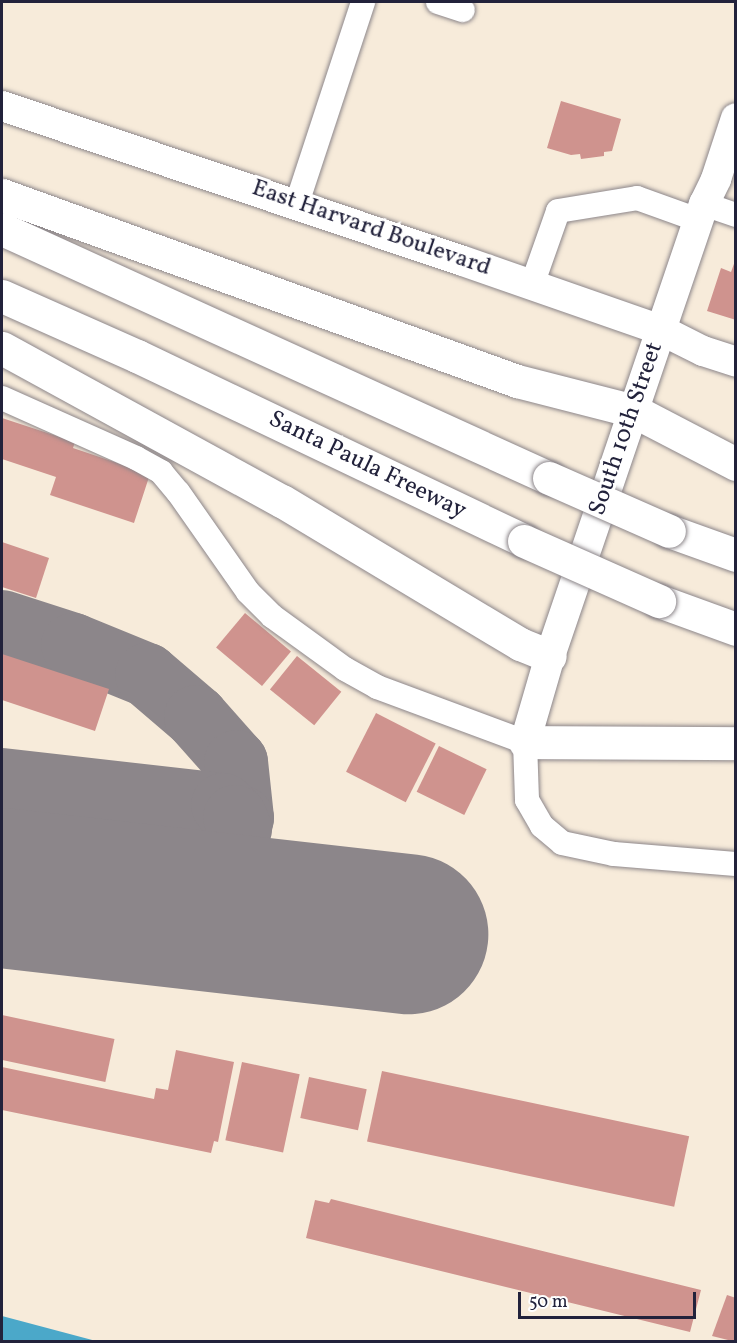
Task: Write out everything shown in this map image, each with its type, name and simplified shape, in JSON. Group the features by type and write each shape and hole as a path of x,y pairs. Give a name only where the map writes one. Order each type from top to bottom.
{"highway":[{"path":"2,195 517,381 634,411 735,464"},
{"path":"2,229 549,478 669,531 735,555"},
{"name":"Santa Paula Freeway","path":"2,296 138,356 524,542 659,601 735,629"},
{"path":"2,348 282,501 520,644 550,656"},
{"path":"525,742 735,743"}],"main road":[{"name":"East Harvard Boulevard","path":"2,106 297,203 661,330 703,351 735,362"},
{"name":"South 10th Street","path":"525,742 550,656 701,212 716,179 735,118"}],"street":[{"path":"297,203 363,2"},
{"path":"438,2 463,9"},
{"path":"532,285 558,211 637,198 701,212 735,214"},
{"path":"2,398 136,458 161,472 178,492 248,592 287,628 345,669 376,687 525,742 527,800 542,826 562,843 614,854 735,864"}],"water":[{"path":"2,1316 96,1341 2,1341"}],"building":[{"path":"561,101 621,119 612,151 604,152 604,156 581,159 580,154 571,155 547,148"},
{"path":"735,261 736,320 707,311 721,268 731,272"},
{"path":"2,418 75,442 73,448 150,474 134,523 50,495 56,477 2,459"},
{"path":"2,542 49,558 36,598 2,587"},
{"path":"245,613 291,652 262,686 216,647"},
{"path":"2,654 109,689 95,731 2,700"},
{"path":"297,656 341,692 314,725 270,689"},
{"path":"376,713 436,743 406,802 346,772"},
{"path":"439,746 487,769 464,815 417,792"},
{"path":"2,1015 114,1039 105,1082 2,1060"},
{"path":"176,1050 234,1062 218,1142 214,1141 211,1153 2,1110 2,1067 154,1099 156,1088 168,1090"},
{"path":"242,1062 300,1074 283,1153 225,1140"},
{"path":"382,1071 689,1136 674,1207 367,1141"},
{"path":"309,1077 367,1089 358,1130 300,1118"},
{"path":"331,1199 701,1290 690,1332 306,1238 315,1200 329,1203"},
{"path":"727,1295 736,1298 736,1342 712,1336"}],"taxiway":[{"path":"2,622 73,645 147,675 196,717 236,762 242,818 229,873 215,912"},
{"path":"2,780 223,805 235,817 240,829"}],"runway":[{"path":"2,888 408,934"}]}
